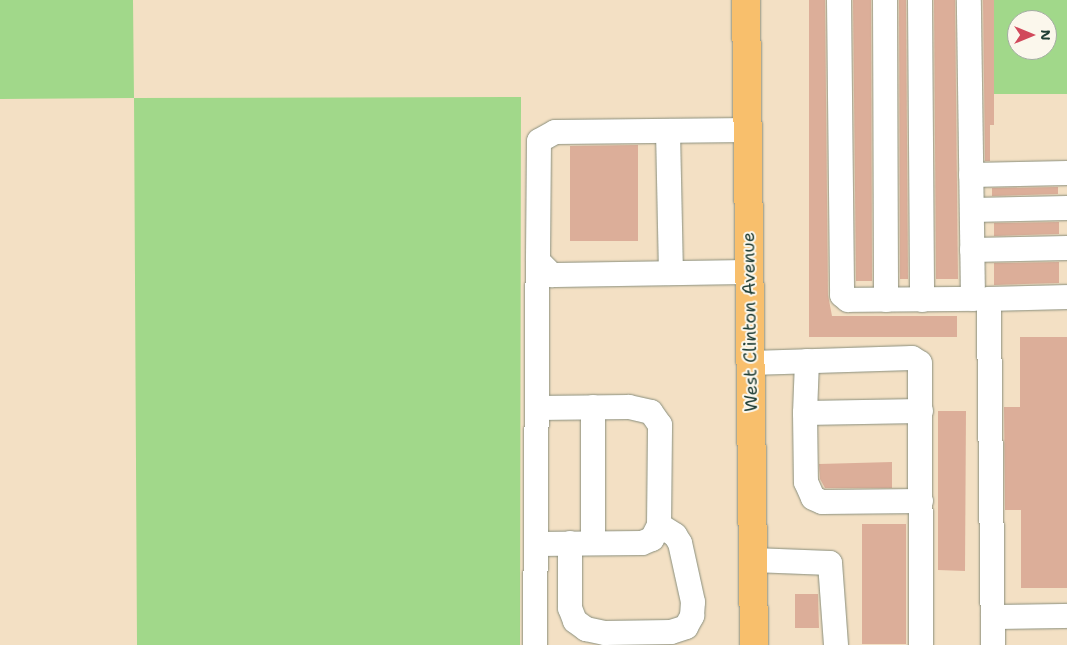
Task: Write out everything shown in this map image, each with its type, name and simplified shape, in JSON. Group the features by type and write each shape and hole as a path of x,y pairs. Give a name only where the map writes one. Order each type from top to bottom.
{"main road":[{"name":"West Clinton Avenue","path":"746,0 754,645"}],"lane":[{"path":"839,0 842,295 848,300 1067,297"},
{"path":"885,0 886,300"},
{"path":"920,0 922,300"},
{"path":"969,0 972,250 981,299 993,645"},
{"path":"535,645 539,141 555,132 748,130"},
{"path":"668,131 671,273"},
{"path":"972,175 1067,173"},
{"path":"972,210 1067,208"},
{"path":"972,250 1067,248"},
{"path":"538,261 552,275 750,272"},
{"path":"751,363 912,358 920,364 921,645"},
{"path":"807,361 805,413 806,482 813,498 822,502 921,501"},
{"path":"593,407 582,543 570,608 576,622 586,629 605,633 671,632 686,627 692,616 693,602 680,543 675,536 659,525"},
{"path":"536,544 642,543 652,539 659,525 660,425 651,412 629,407 537,408"},
{"path":"805,413 921,411"},
{"path":"753,560 830,563 836,645"},
{"path":"993,617 1067,616"}],"green space":[{"path":"0,0 133,0 134,98 0,99"},
{"path":"994,0 1067,0 1067,94 994,94"},
{"path":"521,97 520,645 137,645 134,98"}],"building":[{"path":"809,0 825,0 828,295 832,316 957,316 957,337 809,337"},
{"path":"853,0 871,0 872,281 856,281"},
{"path":"899,0 906,0 908,279 900,279"},
{"path":"934,0 955,0 958,279 936,279"},
{"path":"983,0 994,0 994,125 990,125 990,161 985,161"},
{"path":"638,145 638,241 570,241 570,146"},
{"path":"1058,187 1058,194 992,196 992,188"},
{"path":"1059,222 1059,234 994,236 994,223"},
{"path":"1059,262 1059,283 994,285 994,263"},
{"path":"1020,337 1067,337 1067,588 1021,588 1021,510 1005,510 1004,407 1020,407"},
{"path":"938,411 966,411 965,571 938,570"},
{"path":"892,462 892,488 825,488 820,479 819,464"},
{"path":"862,524 906,524 906,644 862,644"},
{"path":"795,594 818,594 819,628 795,628"}]}
